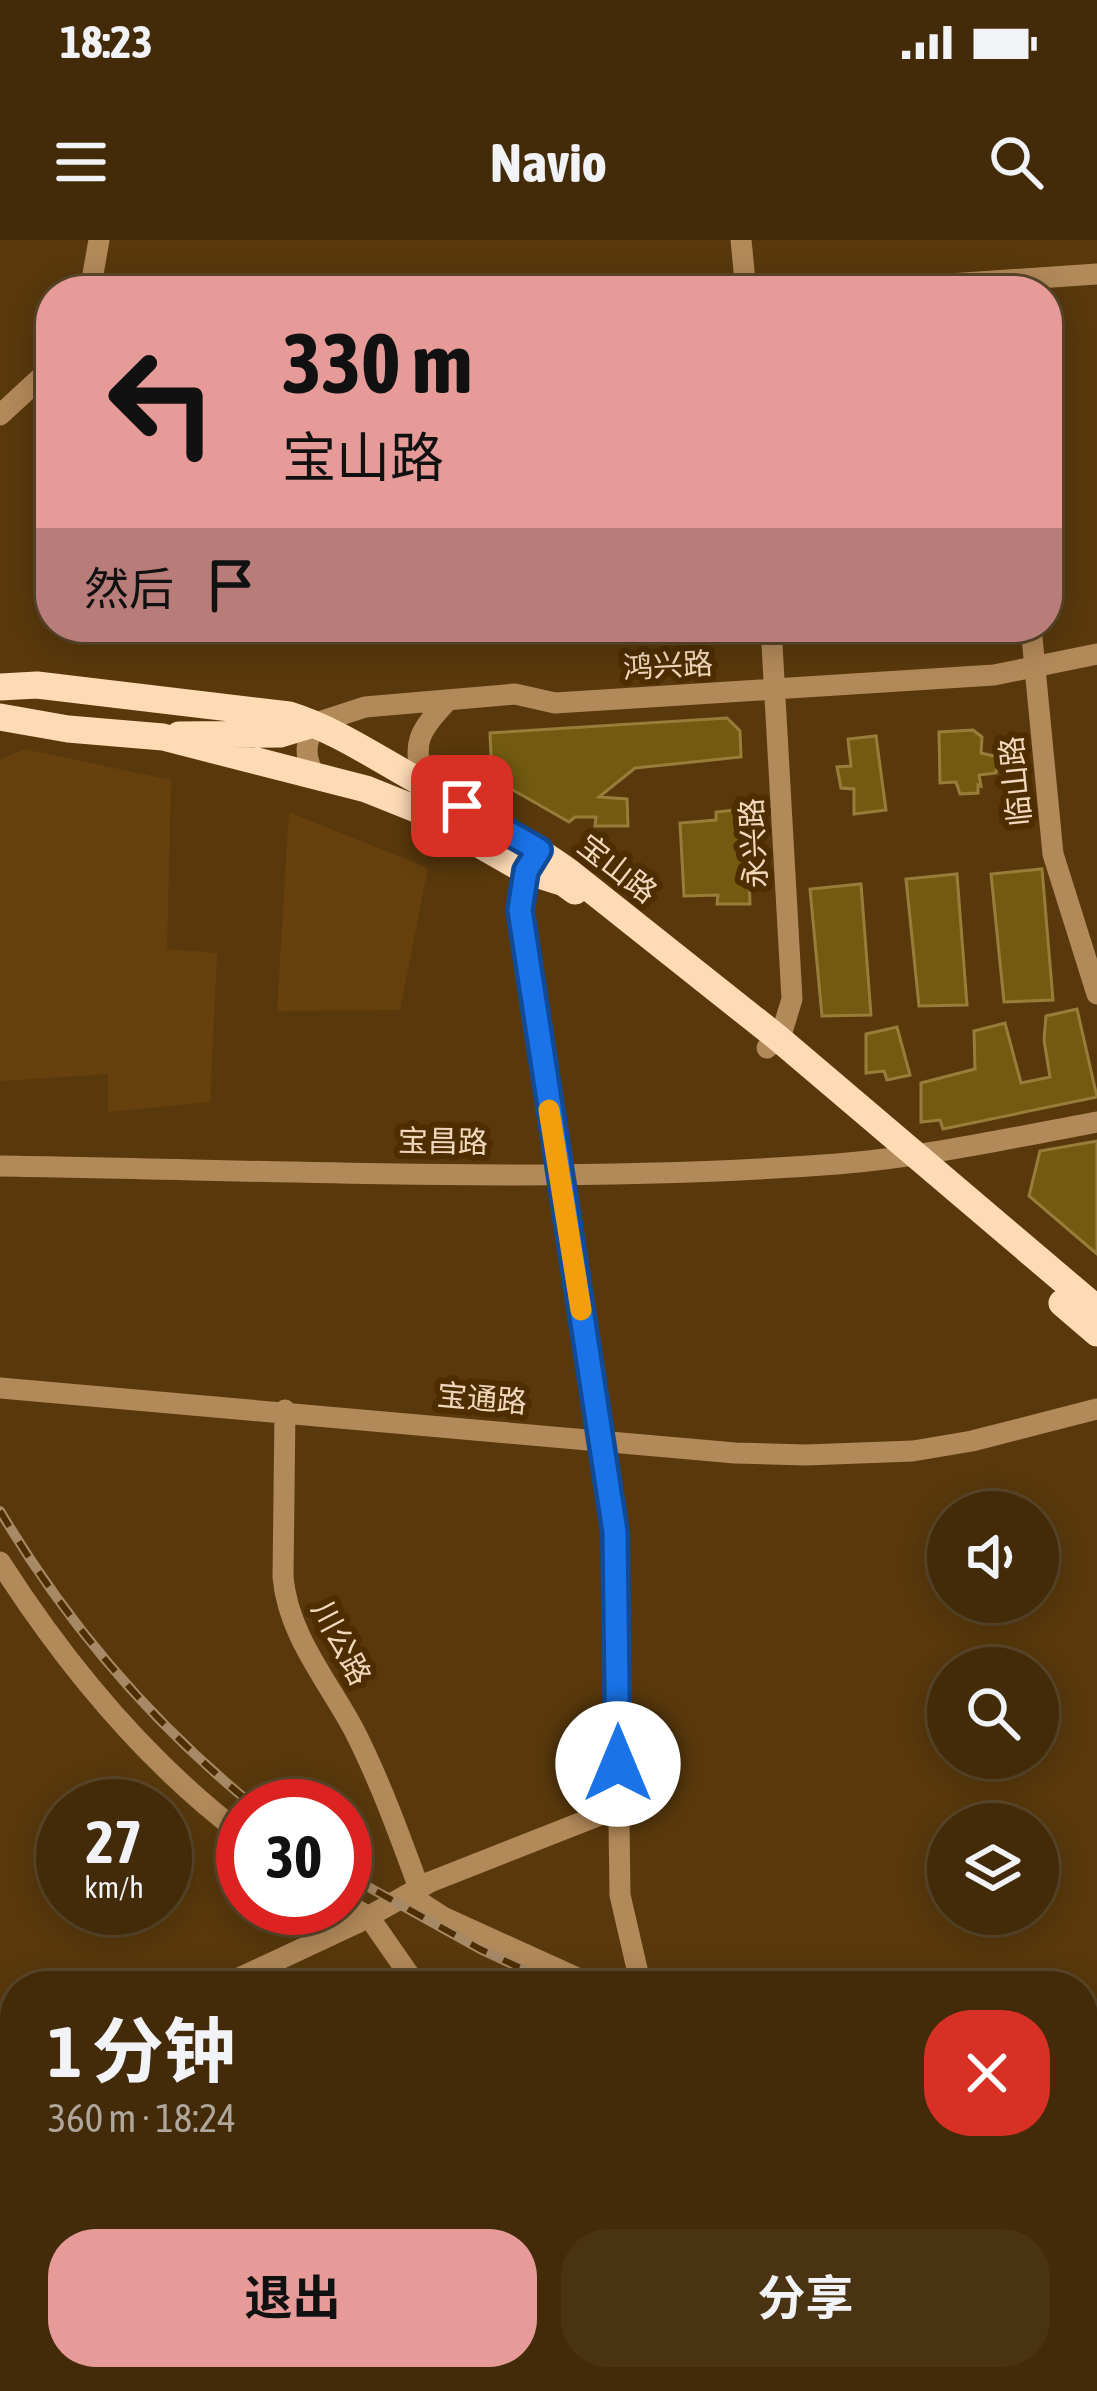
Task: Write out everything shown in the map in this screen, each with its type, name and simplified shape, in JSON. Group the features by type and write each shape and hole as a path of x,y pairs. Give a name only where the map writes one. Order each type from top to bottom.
{"main road":[{"name":"宝山路","path":"0,687 37,685 289,715 316,723 424,784 564,883 772,1043 1097,1333"},
{"name":"宝山路","path":"0,717 68,729 163,737 366,789 532,861"},
{"path":"163,737 280,734 316,723"},
{"name":"宝山路","path":"901,1156 1097,1309"}],"street":[{"path":"93,276 99,240"},
{"path":"741,240 745,276"},
{"path":"1062,279 1097,274"},
{"path":"0,416 36,382"},
{"name":"永兴路","path":"772,642 792,999 788,1018 772,1043"},
{"name":"临山路","path":"1032,642 1053,854 1097,994"},
{"name":"鸿兴路","path":"316,723 365,707 515,694 555,703 994,676 1097,654"},
{"path":"424,784 416,758 418,737 448,700"},
{"path":"314,775 306,760 306,742 316,723"},
{"path":"532,861 520,910 557,1174 603,1441 619,1587 622,1913 637,1971"},
{"name":"宝昌路","path":"0,1166 557,1174 837,1163 1097,1122"},
{"name":"宝通路","path":"0,1388 769,1454 862,1454 972,1441 1097,1409"},
{"name":"川公路","path":"285,1411 287,1605 374,1769 415,1890"},
{"path":"0,1562 86,1684 154,1756 216,1811"},
{"path":"372,1915 415,1890 618,1808"},
{"path":"415,1890 436,1913 562,1971"},
{"path":"372,1921 407,1971"},
{"path":"254,1971 331,1935"}],"shaded area":[{"path":"24,749 171,780 167,949 217,953 210,1102 108,1112 108,1074 0,1081 0,760"},
{"path":"289,812 428,868 400,1010 277,1011"}],"building":[{"path":"727,718 740,731 741,757 635,768 599,797 627,799 628,826 595,826 596,817 575,817 569,822 492,778 490,733"},
{"path":"973,730 982,737 981,753 998,757 996,773 979,775 978,793 960,794 956,782 940,783 939,732"},
{"path":"876,736 886,810 854,814 854,789 841,788 837,767 851,766 848,739"},
{"path":"745,809 747,842 741,842 750,904 717,904 718,895 684,896 680,823 716,820 716,812"},
{"path":"1042,869 1053,1000 1004,1002 991,874"},
{"path":"957,874 967,1005 919,1006 906,879"},
{"path":"861,884 871,1015 822,1016 810,889"},
{"path":"1077,1009 1097,1097 943,1129 940,1120 921,1122 921,1083 975,1069 974,1031 1005,1023 1021,1083 1050,1077 1046,1016"},
{"path":"897,1027 910,1075 887,1080 884,1071 866,1073 866,1034"},
{"path":"1097,1141 1097,1254 1029,1196 1040,1151"}],"railway":[{"path":"0,1511 54,1593 114,1670 223,1779"},
{"path":"372,1889 527,1971"}],"slow traffic":[{"path":"549,1110 581,1310"}],"route":[{"path":"462,806 539,850 526,871 520,910 615,1532 618,1764"}]}
